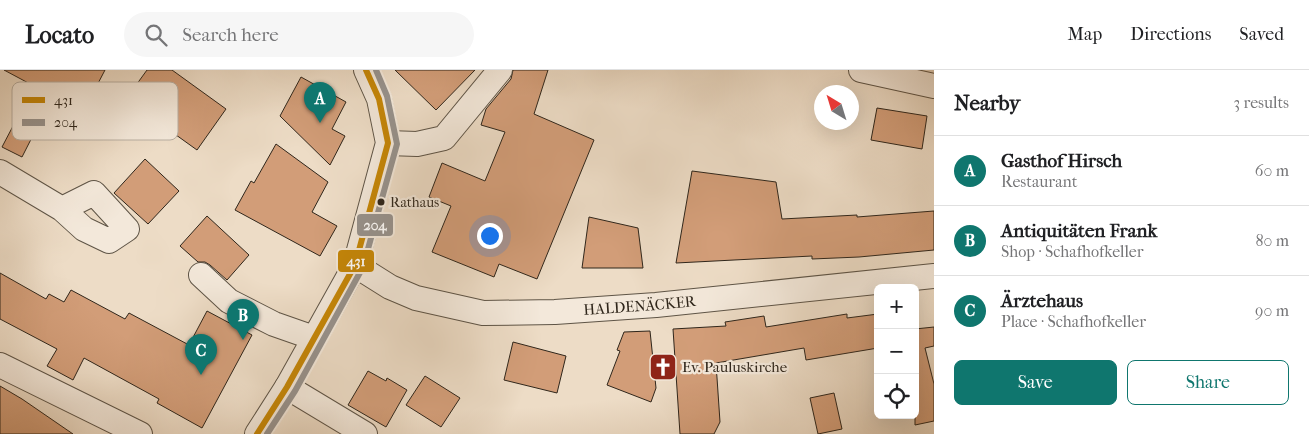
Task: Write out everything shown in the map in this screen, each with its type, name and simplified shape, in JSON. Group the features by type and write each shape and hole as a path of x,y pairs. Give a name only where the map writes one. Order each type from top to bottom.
{"street":[{"path":"257,434 287,387 355,265 388,143 379,99 366,70"},
{"path":"388,143 417,144 444,138 500,70"},
{"path":"862,70 934,86"},
{"path":"0,172 62,208"},
{"name":"HALDENÄCKER","path":"355,265 390,287 416,298 483,313 555,312 656,305 934,276"},
{"path":"201,275 229,301 274,324 314,338"},
{"path":"0,365 140,434"},
{"path":"287,387 365,434"}],"building":[{"path":"4,70 105,70 99,82 26,82"},
{"path":"147,70 172,70 226,109 197,150 178,136 178,82 138,82"},
{"path":"395,70 475,70 436,110"},
{"path":"513,70 548,70 534,114 594,140 537,279 499,264 494,277 432,252 451,206 429,197 442,163 485,181 505,132 481,125 486,109 511,79"},
{"path":"301,77 346,102 332,129 345,136 330,165 280,116"},
{"path":"877,108 927,116 922,149 871,140"},
{"path":"12,128 12,140 31,140 22,157 2,147"},
{"path":"276,144 328,182 312,212 337,226 320,256 235,210 251,181 254,183"},
{"path":"145,159 179,191 148,224 114,193"},
{"path":"692,171 776,182 782,219 857,215 857,217 934,211 934,250 859,257 812,259 812,256 676,263"},
{"path":"207,216 249,255 227,280 210,265 205,262 198,262 180,246"},
{"path":"589,217 638,228 643,268 582,268"},
{"path":"0,273 46,299 49,294 64,302 71,290 125,319 129,313 189,345 207,311 252,335 202,428 157,403 159,399 84,358 73,380 47,366 57,349 0,319"},
{"path":"847,314 847,318 874,315 874,349 806,360 804,348 716,363 720,422 714,434 680,434 673,329 726,326 725,322 764,316 766,327"},
{"path":"934,327 934,346 925,348 934,384 934,421 915,425 915,419 919,419 919,329"},
{"path":"650,331 656,388 651,402 607,385 620,351 617,350 624,332"},
{"path":"513,342 566,356 557,393 504,380"},
{"path":"368,371 386,381 387,378 407,390 386,427 348,405"},
{"path":"425,376 460,398 441,427 406,405"},
{"path":"0,386 22,399 73,434 0,434"},
{"path":"834,393 842,429 818,434 810,398"}],"transit line":[{"name":"431","path":"257,434 287,387 355,265 388,143 379,99 366,70"},
{"name":"204","path":"267,434 295,391 363,267 397,144 387,96 376,70"}],"place":[{"name":"Gasthof Hirsch","path":"320,123"},
{"name":"Rathaus","path":"381,202"},
{"name":"Antiquitäten Frank","path":"243,340"},
{"name":"Ev. Pauluskirche","path":"663,367"},
{"name":"Ärztehaus","path":"201,375"}]}
